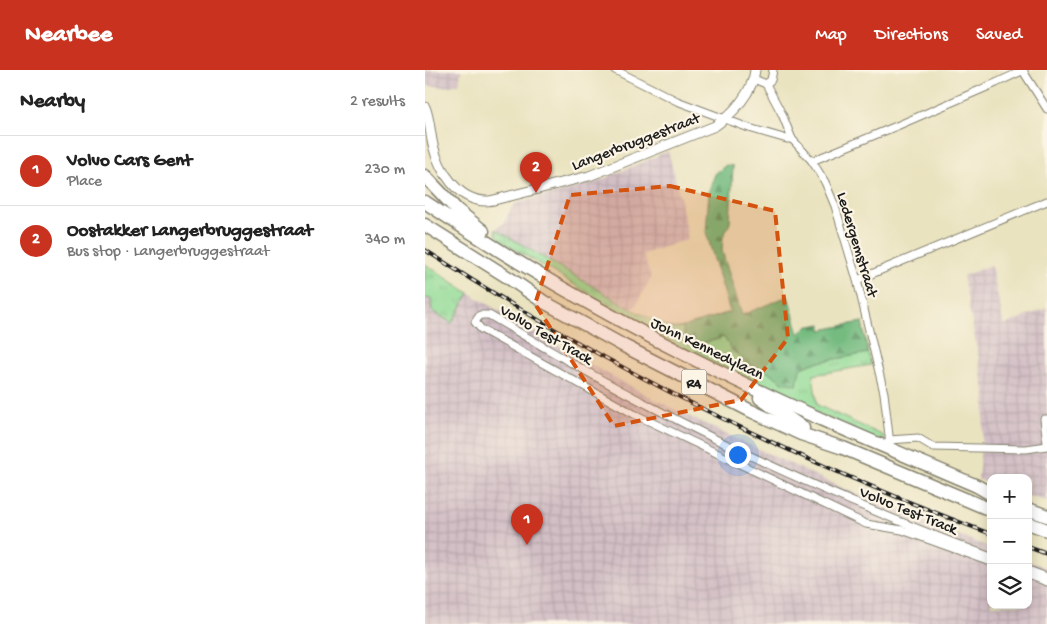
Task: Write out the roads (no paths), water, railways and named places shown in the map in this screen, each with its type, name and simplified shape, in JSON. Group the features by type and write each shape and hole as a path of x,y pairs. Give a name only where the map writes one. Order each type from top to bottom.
{"highway":[{"path":"425,176 457,210 489,236 613,312 693,355 721,373"},
{"name":"John Kennedylaan","path":"425,202 499,250 627,325 721,373 827,422 987,492"},
{"name":"John Kennedylaan","path":"425,209 555,290 694,366 763,399 809,431 843,448 987,508"},
{"name":"John Kennedylaan","path":"425,225 544,302 632,350 751,411 801,434 843,448"},
{"path":"425,235 508,286 544,302"},
{"path":"1032,510 1047,516"},
{"path":"1032,524 1047,530"}],"street":[{"path":"615,70 677,101 749,128 787,140 792,139"},
{"path":"726,119 738,106 754,74 766,84 771,80 773,70"},
{"path":"812,161 1023,70 1047,109"},
{"name":"Ledergemstraat","path":"766,84 782,114 792,139 812,161 825,182 835,206 857,280 884,393 889,442 918,438 933,447 1025,449 1047,444 1045,419 1047,419"},
{"name":"Langerbruggestraat","path":"425,107 437,159 447,175 456,188 466,196 486,201 589,176 703,131 726,119"},
{"path":"857,280 1047,201"},
{"name":"Volvo Test Track","path":"987,555 841,497 703,433 581,369 489,315 480,314 475,322 481,328 504,342 634,414 866,524 902,530 987,561"},
{"path":"1032,571 1047,577"},
{"path":"1032,576 1047,582"}],"railway":[{"path":"425,250 560,332 700,407 844,475 987,532"},
{"path":"1032,548 1047,554"}],"place":[{"name":"Oostakker Langerbruggestraat","path":"536,193"},
{"name":"Volvo Cars Gent","path":"527,545"}]}
